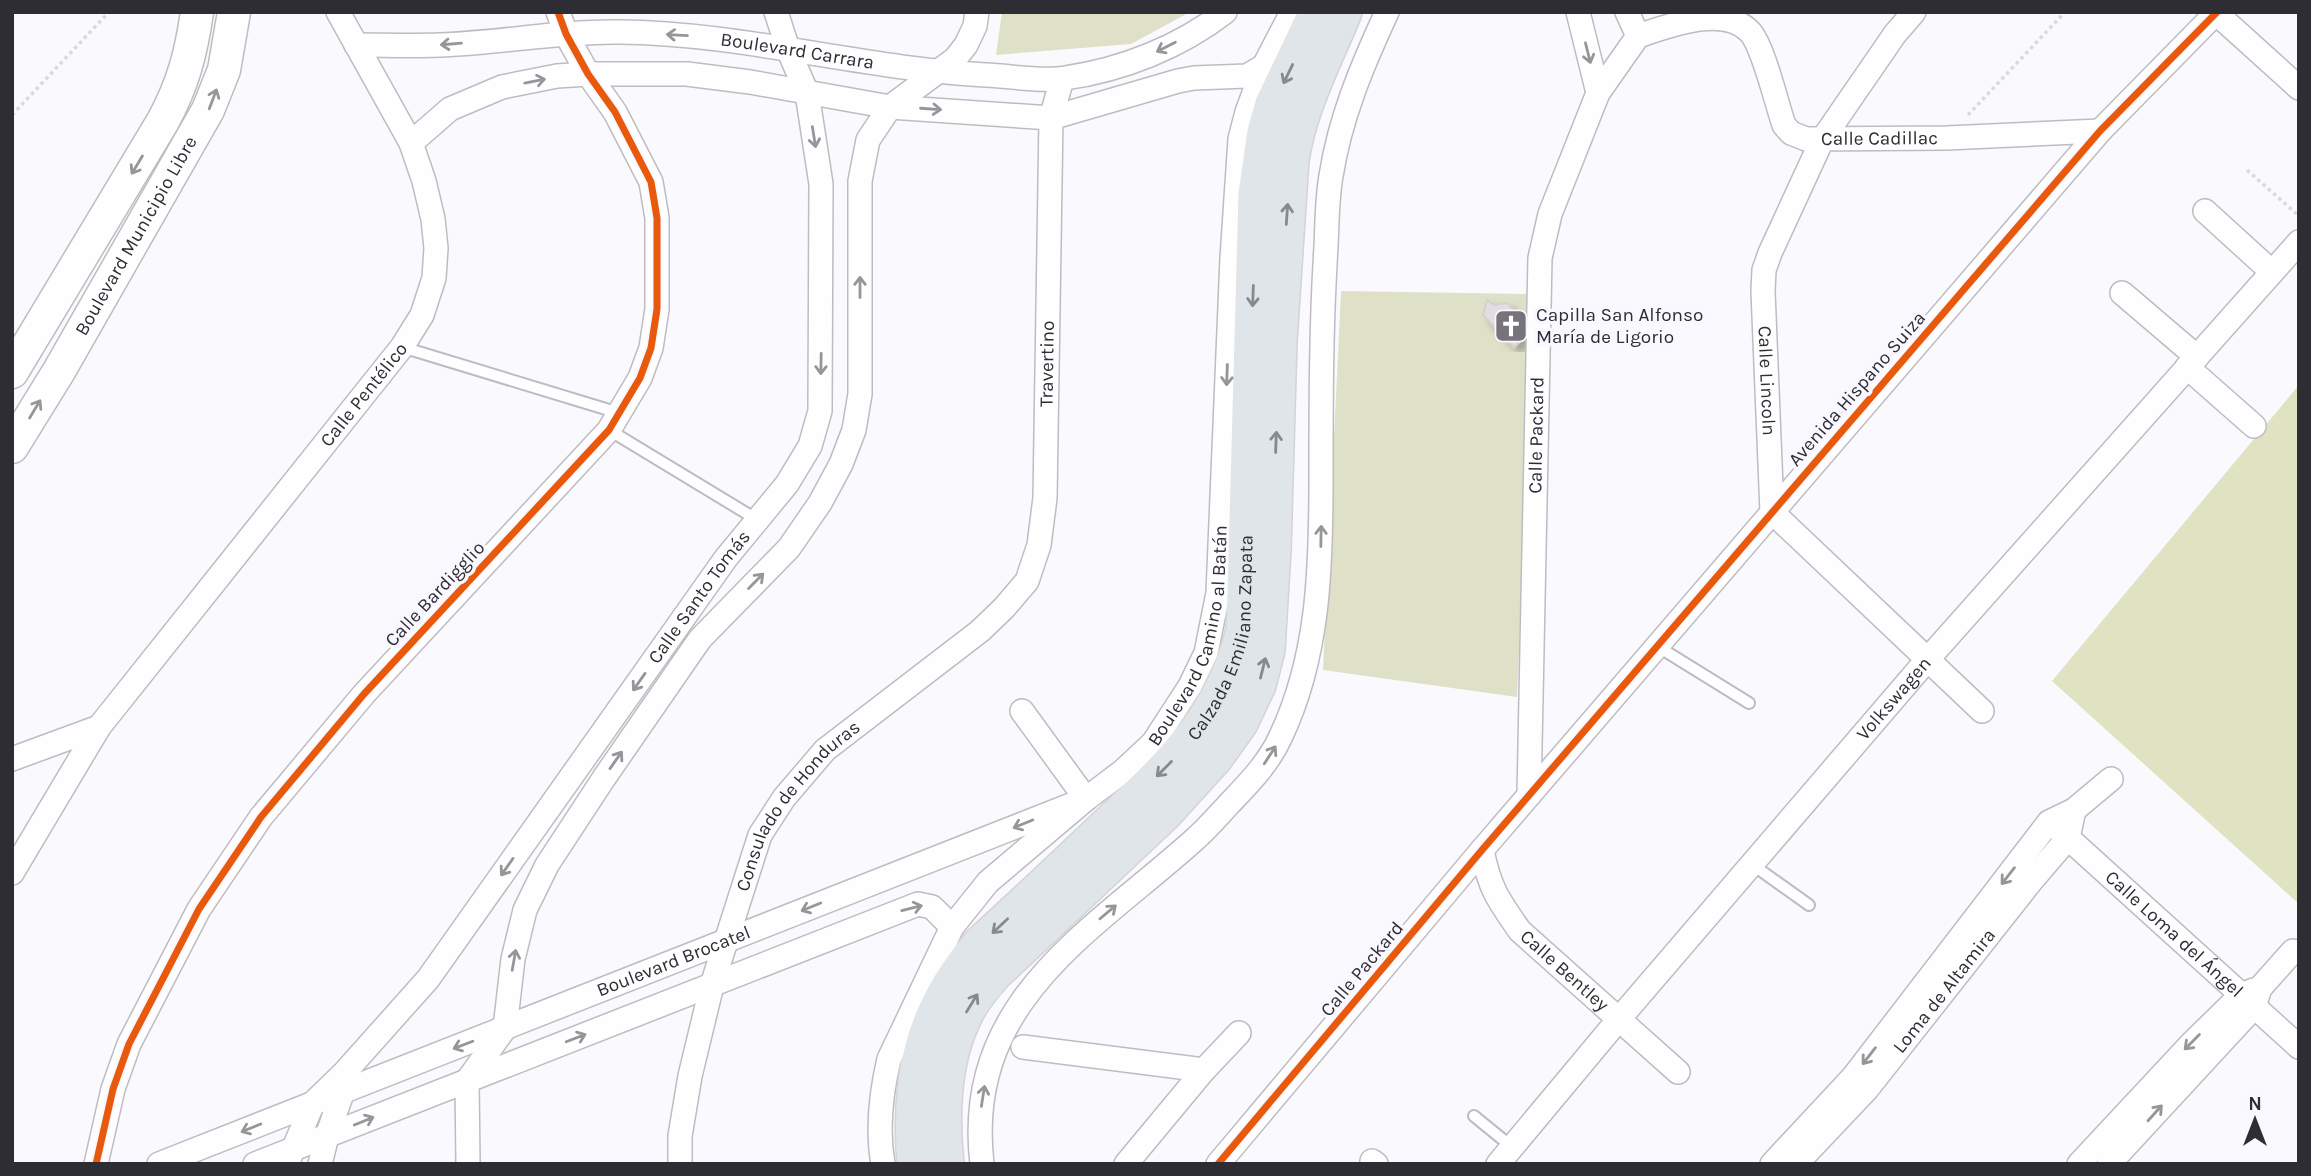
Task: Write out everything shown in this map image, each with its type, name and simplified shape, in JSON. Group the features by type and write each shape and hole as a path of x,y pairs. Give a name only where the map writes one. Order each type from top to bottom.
{"main road":[{"name":"Boulevard Municipio Libre","path":"18,363 180,90 197,12"},
{"name":"Boulevard Municipio Libre","path":"12,447 59,371 208,110 224,69 234,12"},
{"name":"Calzada Emiliano Zapata","path":"915,1164 913,1102 917,1068 939,1004 961,966 981,943 1171,763 1201,728 1221,697 1237,659 1244,630 1256,207 1260,162 1273,104 1317,12"},
{"name":"Calzada Emiliano Zapata","path":"946,1164 943,1134 950,1053 963,1018 977,995 994,974 1165,813 1216,758 1240,723 1258,685 1268,650 1279,341 1291,160 1295,132 1307,98 1344,12"},
{"path":"18,363 59,371"}],"street":[{"name":"Calle Pentélico","path":"12,873 99,727 402,347 422,315 434,278 436,248 433,219 424,181 411,143 338,12"},
{"name":"Calle Bardigglio","path":"96,1164 113,1089 129,1044 199,909 261,817 364,694 614,422 640,378 651,348 657,309 657,218 651,182 615,112 588,74 566,34 558,12"},
{"name":"Calle Santo Tomás","path":"313,1103 344,1082 428,979 756,519 787,484 810,446 820,411 821,184 807,93 776,12"},
{"name":"Calle Santo Tomás","path":"467,1081 505,1028 513,959 525,911 547,865 700,639 789,548 820,503 841,464 853,430 860,394 860,181 868,140 890,107 955,59 966,45 975,26 977,12"},
{"name":"Boulevard Carrara","path":"356,45 441,45 619,32 707,37 938,72 1062,79 1093,73 1160,51 1225,12"},
{"name":"Boulevard Camino al Batán","path":"883,1164 883,1082 889,1059 952,927 988,882 1153,743 1190,686 1206,653 1218,593 1232,258 1240,139 1264,66 1292,12"},
{"path":"982,1164 981,1112 989,1064 1005,1026 1036,981 1072,942 1196,839 1260,771 1278,744 1291,715 1304,677 1312,639 1321,546 1322,310 1330,180 1349,101 1387,12"},
{"path":"1578,12 1598,93"},
{"path":"1627,12 1645,27"},
{"name":"Calle Lincoln","path":"1772,512 1763,291 1765,270 1770,253 1822,140 1895,34 1914,12"},
{"path":"2216,13 2299,89"},
{"name":"Avenida Hispano Suiza","path":"1530,795 2100,131 2216,13"},
{"name":"Calle Cadillac","path":"1645,27 1691,20 1717,19 1740,23 1752,34 1758,47 1784,125 1791,133 1806,139 1947,138 2100,131"},
{"name":"Calle Packard","path":"1219,1164 1530,795 1540,258 1550,214 1598,93 1645,27"},
{"name":"Boulevard Carrara","path":"411,143 450,109 502,87 557,76 687,74 751,82 890,107 1051,118 1178,81 1247,76 1264,66"},
{"path":"1219,76 1247,112"},
{"name":"Travertino","path":"981,631 1027,581 1039,545 1045,498 1051,118 1062,79"},
{"path":"2206,211 2272,272"},
{"name":"Volkswagen","path":"1505,1156 1927,660 2299,242"},
{"path":"2122,293 2254,426"},
{"path":"1772,512 1982,711"},
{"name":"Consulado de Honduras","path":"680,1164 680,1136 690,1076 712,985 760,835 784,797 825,750 981,631"},
{"path":"1022,711 1086,799"},
{"path":"12,759 99,727"},
{"path":"1772,1164 1854,1076 2049,822 2074,810 2111,779"},
{"name":"Boulevard Brocatel","path":"344,1082 505,1028 1086,799"},
{"name":"Loma de Altamira","path":"1796,1164 1867,1089 2068,838 2074,810"},
{"name":"Calle Loma del Ángel","path":"2049,822 2252,997 2299,1047"},
{"name":"Calle Bentley","path":"1482,850 1488,878 1501,904 1520,931 1678,1072"},
{"name":"Boulevard Brocatel","path":"255,1164 289,1157 327,1136 918,904 932,907 952,927"},
{"path":"2109,1164 2293,951"},
{"path":"2079,1164 2190,1045 2252,997"},
{"path":"1126,1164 1204,1070 1238,1034"},
{"path":"1023,1047 1204,1070"},
{"path":"467,1081 468,1164"},
{"path":"320,1164 344,1082"},
{"path":"289,1157 313,1103"},
{"path":"159,1164 313,1103"}],"lane":[{"path":"402,347 614,422 756,519"},
{"path":"1657,646 1749,703"},
{"path":"1753,865 1809,905"},
{"path":"1474,1116 1505,1156"}],"path":[{"path":"13,115 109,12"},
{"path":"1947,138 2066,12"},
{"path":"2248,170 2299,216"}],"green space":[{"path":"1002,12 1190,12 1131,44 996,55"},
{"path":"1341,291 1534,294 1517,697 1323,670"},
{"path":"2299,385 2299,904 2052,681"}],"building":[{"name":"Capilla San Alfonso María de Ligorio","path":"1487,300 1494,305 1507,303 1525,322 1524,338 1514,347 1483,315"}],"cycle path":[{"path":"96,1164 113,1089 129,1044 199,909 261,817 364,694 609,430 640,378 651,348 657,309 657,218 651,182 615,112 588,74 566,34 558,12"},
{"path":"1218,1164 1482,850 2100,131 2217,12"}],"place":[{"name":"Capilla San Alfonso María de Ligorio","path":"1511,326"}]}
